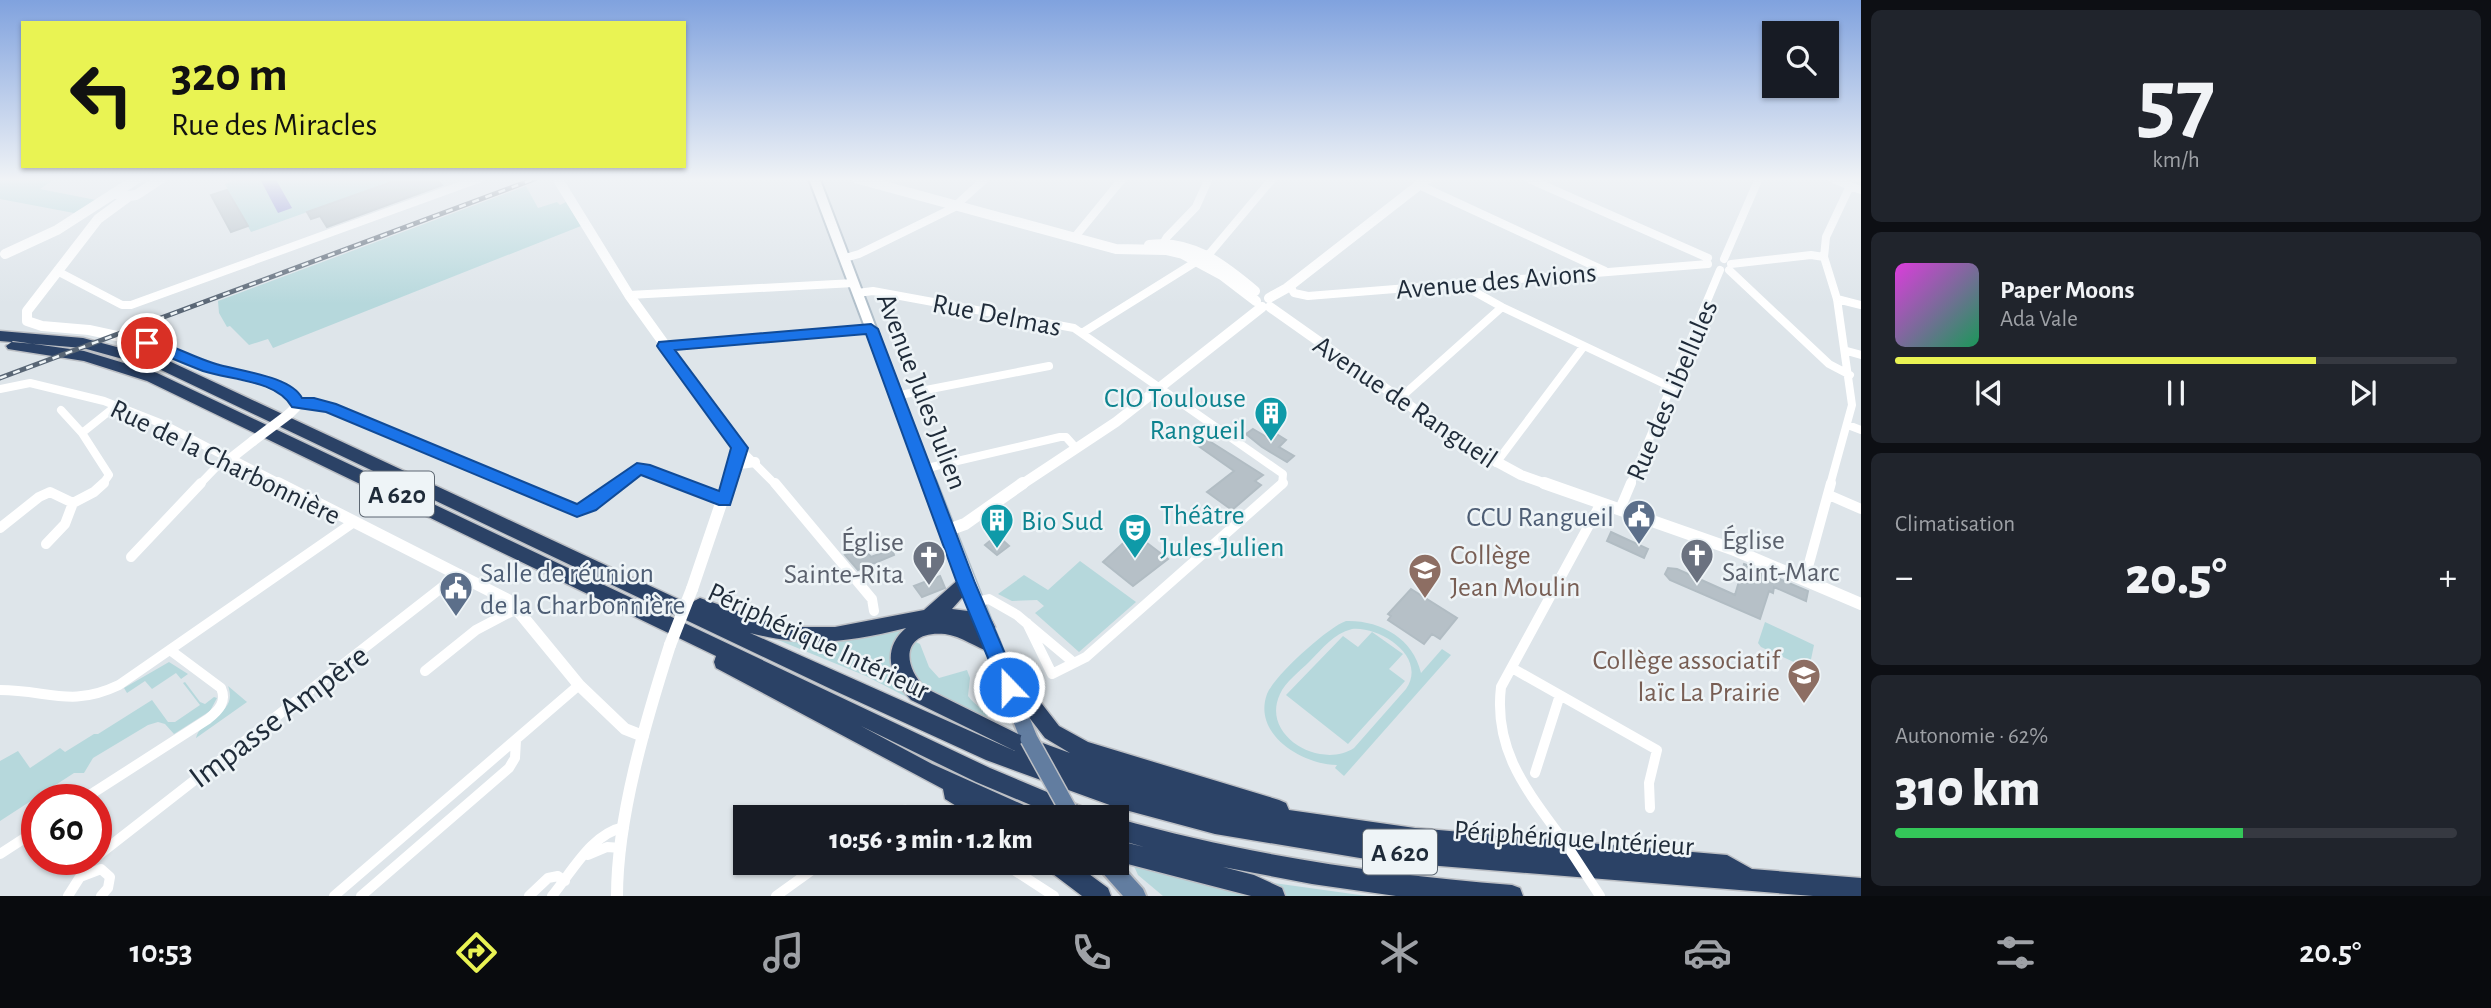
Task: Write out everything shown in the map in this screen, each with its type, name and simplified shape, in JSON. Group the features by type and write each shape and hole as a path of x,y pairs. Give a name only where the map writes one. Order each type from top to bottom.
{"highway":[{"name":"Périphérique Intérieur","path":"0,336 76,341 123,351 164,365 993,753 1073,784 1183,817 1292,838 1378,850 1861,889"},
{"name":"A 620","path":"0,349 23,347 77,353 152,377 983,775 1054,805"},
{"path":"923,618 943,608 952,593 966,583"},
{"path":"656,596 680,597 736,621 788,634 837,635 923,618 957,615 986,627"},
{"path":"992,645 947,626 927,628 917,632 901,646 897,665 908,685 943,708 1006,737 1094,772 1213,806 1351,831 1727,866 1750,881"},
{"path":"705,642 718,659 925,771 1001,805"},
{"path":"1009,687 1025,697 1052,732 1083,750 1229,797 1315,820 1342,824 1351,831"},
{"path":"925,771 941,786 972,805"},
{"name":"A 620","path":"1129,832 1213,855 1314,876 1512,896"},
{"path":"1129,853 1254,886 1274,896"},
{"path":"1073,875 1100,896"}],"main road":[{"name":"Avenue Jules Julien","path":"830,220 966,583 976,602 1029,739 1065,805"},
{"path":"1118,875 1136,896"}],"street":[{"path":"2,256 76,220"},
{"path":"97,220 27,311 26,319 31,324 93,330 147,343 211,368 262,380 293,395 298,403"},
{"path":"57,271 122,305 131,305 366,220"},
{"path":"583,220 664,346 740,448 872,598 874,611"},
{"path":"845,258 859,254 927,220"},
{"path":"1012,220 1130,251 1165,246 1185,220"},
{"path":"1074,238 1089,220"},
{"path":"1082,333 1203,258 1240,220"},
{"path":"948,530 965,524 1075,447 1112,425 1265,302 1289,287 1375,220"},
{"path":"1493,220 1605,272"},
{"path":"1618,220 1708,261 1726,266 1811,256 1824,257"},
{"name":"Rue des Libellules","path":"1620,509 1726,266 1743,220"},
{"path":"1805,578 1848,425 1853,398 1837,299 1824,257 1826,237 1834,220"},
{"name":"Avenue de Rangueil","path":"1165,246 1177,244 1203,258 1398,399 1496,463 1805,578 1861,604"},
{"name":"Avenue des Avions","path":"1289,287 1294,293 1308,296 1708,261"},
{"path":"1726,266 1829,364 1849,371"},
{"path":"1460,283 1502,307 1673,388"},
{"path":"629,295 856,288"},
{"name":"Rue Delmas","path":"856,288 1067,325 1160,388"},
{"path":"1837,299 1861,305"},
{"path":"1398,399 1502,307"},
{"path":"664,346 871,329"},
{"path":"1496,463 1584,346"},
{"path":"1847,351 1861,355"},
{"path":"895,396 1049,366"},
{"name":"Rue de la Charbonnière","path":"0,389 30,383 117,405 174,429 502,596 518,608 542,643 579,685 625,729 643,736"},
{"path":"1027,623 1037,649 1052,674 1060,673 1073,662 1086,657 1284,482 1280,470 1160,388"},
{"path":"131,557 228,458 289,414 298,403"},
{"path":"298,403 314,403 331,408 577,510 590,506 637,469 644,469 724,500"},
{"path":"82,433 117,405"},
{"path":"46,544 65,524 73,503 96,492 109,475 82,433 61,410"},
{"path":"1848,425 1861,430"},
{"path":"923,469 1060,437 1066,437 1075,447"},
{"path":"617,896 624,827 643,736 670,645 724,500 740,448"},
{"path":"734,468 740,464 755,462"},
{"path":"0,528 39,497 50,492 73,503"},
{"path":"1829,495 1861,509"},
{"path":"1600,896 1511,762 1501,737 1497,701 1501,687 1601,503"},
{"path":"0,690 84,699 100,695 120,685 354,522"},
{"name":"Impasse Ampère","path":"112,847 459,574"},
{"path":"976,602 989,598 1027,623 1073,662"},
{"path":"425,671 476,630 518,608"},
{"path":"107,784 208,719 224,703 225,695 220,688 170,650"},
{"path":"1512,668 1657,750 1649,783 1650,808"},
{"path":"334,896 579,685"},
{"path":"1535,772 1560,695"},
{"path":"362,896 509,768 515,758 516,740"},
{"path":"552,896 598,839 618,827 624,827"},
{"path":"0,854 21,840"},
{"path":"583,858 596,850 621,848"},
{"name":"Impasse Ampère","path":"68,896 73,883 81,875"},
{"path":"101,896 110,882 108,875"},
{"path":"776,896 805,875"},
{"path":"1022,875 1054,896"},
{"path":"529,896 548,878 558,876 565,881"}],"shaded area":[{"path":"244,220 285,220 251,232"},
{"path":"435,220 577,220 581,226 273,348 268,339 249,345 230,326 227,327 219,313 218,301"},
{"path":"1080,561 1136,602 1079,652 1035,613 1044,606 1037,600 1012,601 998,594 1024,575 1048,590"},
{"path":"1346,621 1383,628 1403,641 1411,650 1421,673 1442,649 1451,655 1344,776 1335,768 1337,765 1310,760 1284,745 1267,722 1264,709 1267,694 1280,676 1315,642","holes":["1363,629 1387,638 1406,655 1411,666 1411,677 1406,689 1354,748 1341,754 1311,752 1297,745 1278,723 1276,709 1280,694 1293,677 1334,638 1345,631"]},
{"path":"1765,622 1814,645 1809,669 1761,647 1758,643"},
{"path":"908,627 893,653 890,663 892,672 904,688 928,708 866,676 778,640 779,638"},
{"path":"1372,632 1403,654 1389,669 1405,681 1348,744 1286,695 1343,636 1358,647"},
{"path":"914,641 920,644 929,667 939,678 967,670 970,678 968,696 986,714 986,721 938,697 917,681 905,654"},
{"path":"169,662 188,674 181,679 176,673 152,689 145,681 127,693 124,688"},
{"path":"185,682 200,702 205,704 214,697 217,698 210,711 174,734 165,724 158,722 148,725 93,758 84,773 74,773 57,784 21,784 21,807 0,821 0,761 18,751 30,768 60,748 65,752 98,734 152,700 168,722 175,722 200,705 183,683"},
{"path":"228,686 247,702 196,738 199,731 228,703"},
{"path":"1133,864 1249,896 1163,896 1138,875"},
{"path":"1260,881 1367,896 1283,896"}],"building":[{"path":"224,220 244,220 248,226 231,232"},
{"path":"322,220 347,220 327,227"},
{"name":"CIO Toulouse Rangueil","path":"1253,429 1265,436 1275,433 1286,440 1279,447 1294,456 1287,462 1262,447 1246,434"},
{"path":"1195,432 1263,475 1255,481 1261,485 1232,510 1207,492 1234,471 1187,438"},
{"path":"1611,532 1648,549 1644,558 1607,541"},
{"name":"Théâtre Jules-Julien","path":"1134,533 1168,559 1133,586 1103,562"},
{"name":"Bio Sud","path":"997,535 1009,546 997,555 985,545"},
{"path":"864,548 871,557 892,549 894,555 858,570 845,555"},
{"path":"1744,564 1808,591 1806,601 1774,587 1773,593 1769,591 1760,619 1670,580 1665,574 1668,568 1677,569 1735,595"},
{"name":"Église Sainte-Rita","path":"940,576 945,588 922,597 914,586"},
{"path":"1411,589 1457,618 1440,639 1432,634 1424,644 1388,620 1391,616 1388,614"}],"railway":[{"path":"0,378 425,220"}],"place":[{"name":"CIO Toulouse Rangueil","path":"1271,443"},
{"name":"CCU Rangueil","path":"1639,546"},
{"name":"Bio Sud","path":"997,550"},
{"name":"Théâtre Jules-Julien","path":"1135,560"},
{"name":"Église Saint-Marc","path":"1697,585"},
{"name":"Église Sainte-Rita","path":"929,587"},
{"name":"Collège Jean Moulin","path":"1425,600"},
{"name":"Salle de réunion de la Charbonnière","path":"456,618"},
{"name":"Collège associatif laïc La Prairie","path":"1804,705"}],"route":[{"path":"147,343 211,368 262,380 293,395 298,403 314,403 331,408 577,510 590,506 637,469 644,469 724,500 740,448 664,346 871,329 966,583 1009,687"}]}
